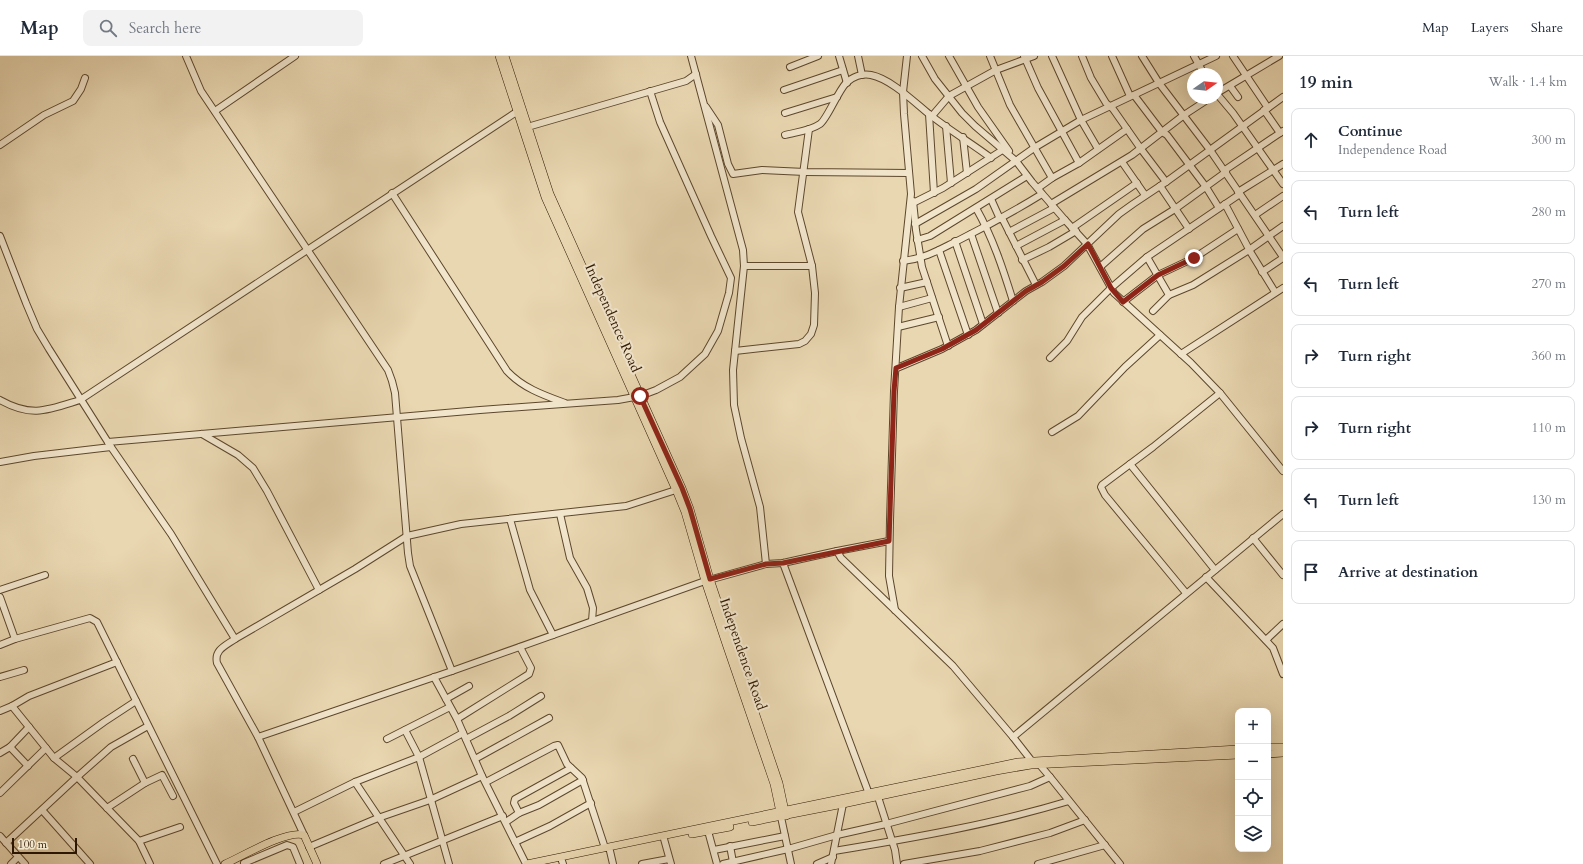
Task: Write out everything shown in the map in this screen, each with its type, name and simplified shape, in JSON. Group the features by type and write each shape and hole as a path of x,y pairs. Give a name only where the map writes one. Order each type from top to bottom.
{"main road":[{"name":"Independence Road","path":"499,56 555,206 637,397 679,489 690,509 708,580 779,783 783,813"},
{"name":"Independence Road","path":"505,56 519,110"},
{"path":"1271,747 1283,746"},
{"path":"548,864 562,862 607,849 708,831 869,794 996,771 1039,764 1166,756 1235,749"},
{"path":"1271,754 1283,753"},
{"path":"527,864 783,813 844,804 878,797 943,780 1031,760 1235,755"},
{"path":"225,864 244,861 285,836 298,834 304,835 317,864"}],"street":[{"path":"186,56 201,92 388,370 395,393 408,553 414,580 452,671"},
{"path":"215,111 295,56"},
{"path":"691,56 743,250 744,266 733,370 734,405 741,438 760,507 766,564"},
{"path":"790,67 818,56"},
{"path":"839,56 847,83"},
{"path":"858,56 862,75"},
{"path":"895,611 889,576 889,541 894,391 900,288 911,194 903,92 907,56"},
{"path":"922,56 935,79 975,126 1011,155"},
{"path":"949,56 978,107 1011,155 1042,194 1088,244 1111,288 1123,302 1181,354 1220,393 1283,471"},
{"path":"990,56 1010,105 1052,178"},
{"path":"934,193 931,115 949,96 996,70 1025,58 1034,56"},
{"path":"1052,56 1081,120 1098,150"},
{"path":"1082,56 1091,78 1106,103 1127,129 1163,184 1175,209 1189,228"},
{"path":"1112,56 1132,95 1162,132 1167,135 1222,206 1238,229 1275,292"},
{"path":"1143,56 1159,83 1225,171 1283,258 1262,272"},
{"path":"1194,56 1200,68"},
{"path":"915,224 976,189 1061,131 1109,106 1216,56"},
{"path":"1100,267 1143,229 1175,209 1206,187 1225,171 1282,132 1233,56"},
{"path":"1223,90 1279,56"},
{"path":"1025,58 1038,88 1061,131 1080,162"},
{"path":"784,90 843,70"},
{"path":"525,128 686,80 696,74"},
{"path":"785,135 819,125 837,96 853,77 871,75 880,78 903,92 931,115 992,158"},
{"path":"0,145 44,115 74,101 81,90 85,78"},
{"path":"1230,86 1238,97"},
{"path":"0,462 109,445 202,434 637,397 680,377 705,354 718,331 729,292 731,278 660,122 650,91"},
{"path":"785,113 837,96"},
{"path":"896,368 948,346 983,324 1013,301 1064,266 1119,214 1283,97"},
{"path":"1223,101 1243,126 1283,184"},
{"path":"1009,232 1122,162 1201,104"},
{"path":"705,106 718,125 728,164 733,174 762,170 909,173"},
{"path":"0,400 26,411 37,412 56,408 80,400 519,110"},
{"path":"946,126 951,183"},
{"path":"735,351 798,344 806,341 811,334 814,324 815,293 812,266 798,212 805,172 809,129"},
{"path":"1038,188 1080,162 1127,129"},
{"path":"963,137 967,173"},
{"path":"914,203 951,183 1004,149"},
{"path":"1122,162 1145,195"},
{"path":"1050,358 1067,341 1082,317 1111,288 1147,258 1283,164"},
{"path":"917,240 930,236 1027,176"},
{"path":"1022,260 1049,247 1137,183"},
{"path":"392,193 507,371 515,379 540,394 568,404"},
{"path":"911,194 914,203 915,224 920,259 948,346"},
{"path":"903,261 920,259 939,250 1002,219 1042,194"},
{"path":"1255,215 1283,196"},
{"path":"991,199 1036,285"},
{"path":"976,208 986,226 999,256 1013,301"},
{"path":"1016,246 1065,220"},
{"path":"1153,311 1169,295 1193,285 1249,250 1283,226"},
{"path":"1123,302 1158,275 1194,258 1238,229"},
{"path":"972,234 998,313"},
{"path":"0,236 37,329 66,378 109,445 171,534 235,639"},
{"path":"955,242 983,324"},
{"path":"939,250 968,334"},
{"path":"1147,258 1169,295"},
{"path":"744,266 812,266"},
{"path":"900,288 927,282"},
{"path":"1181,354 1283,288"},
{"path":"899,307 932,298"},
{"path":"898,327 939,317"},
{"path":"1052,432 1078,416 1125,367 1160,335"},
{"path":"1186,594 1102,491 1102,485 1220,393"},
{"path":"202,434 238,455 253,468 267,491 319,590"},
{"path":"1130,464 1215,570"},
{"path":"304,835 258,737 217,663 216,656 218,652 235,639 407,536 461,524 626,506 679,489"},
{"path":"560,514 570,558 587,588 593,608 592,621"},
{"path":"1014,737 1283,514"},
{"path":"510,519 530,590 554,635"},
{"path":"1253,538 1283,575"},
{"path":"258,737 452,671 708,580 766,564 783,563 889,541"},
{"path":"837,551 841,558 953,666 1014,737 1031,760 1039,764 1050,777 1120,864"},
{"path":"783,563 869,794"},
{"path":"0,590 45,576"},
{"path":"1206,577 1273,648 1277,655 1283,674"},
{"path":"0,597 15,639"},
{"path":"0,645 15,639 90,618 97,622 217,864"},
{"path":"1266,640 1283,624"},
{"path":"457,718 529,674 531,668 520,647"},
{"path":"0,711 29,696 117,662"},
{"path":"0,678 24,670"},
{"path":"434,677 457,718 484,779 527,864"},
{"path":"446,699 469,686"},
{"path":"294,812 355,782 419,757 509,716 541,696"},
{"path":"54,758 136,701"},
{"path":"12,706 54,758 77,777 140,841 150,864"},
{"path":"387,739 450,707"},
{"path":"475,759 549,718"},
{"path":"6,843 111,747 148,726"},
{"path":"0,753 10,747 29,727"},
{"path":"405,730 419,757 449,864"},
{"path":"309,847 378,818 484,779 554,746 560,747 567,764 583,780 613,864"},
{"path":"10,747 28,766"},
{"path":"0,793 46,748"},
{"path":"133,759 145,783"},
{"path":"520,813 514,803 515,799 571,768"},
{"path":"107,808 145,783 162,775 173,796"},
{"path":"723,864 788,849 837,835 886,824 1030,786 1050,777"},
{"path":"506,822 583,780"},
{"path":"355,782 378,818 406,855 410,864"},
{"path":"878,797 897,864"},
{"path":"817,864 833,858 892,842 1032,812 1069,801"},
{"path":"515,842 550,826 591,803"},
{"path":"833,858 844,804"},
{"path":"42,810 90,864"},
{"path":"783,813 785,836 791,864"},
{"path":"384,864 503,816"},
{"path":"904,864 987,849 1050,833 1084,820"},
{"path":"140,841 180,827"},
{"path":"708,831 718,864"},
{"path":"0,836 24,864"},
{"path":"714,850 785,836"},
{"path":"642,864 670,861 664,840"},
{"path":"244,861 287,845 293,847 300,864"},
{"path":"1038,864 1105,845"},
{"path":"730,846 734,862"},
{"path":"11,864 18,857"}],"route":[{"path":"640,396 682,488 690,509 710,579 766,564 783,563 831,552 865,547 889,541 896,368 909,361 942,349 976,330 1026,291 1042,282 1064,266 1088,244 1114,293 1123,302 1158,275 1194,258"}]}
